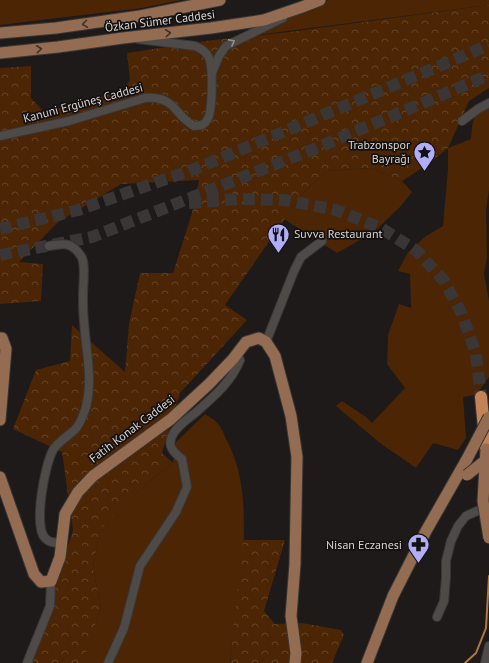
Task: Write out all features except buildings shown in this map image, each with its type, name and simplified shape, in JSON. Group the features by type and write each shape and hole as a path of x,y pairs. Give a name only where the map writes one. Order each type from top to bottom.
{"highway":[{"path":"481,397 488,450"}],"main road":[{"name":"Özkan Sümer Caddesi","path":"0,33 56,28 140,16 220,0"},
{"name":"Özkan Sümer Caddesi","path":"0,53 211,28 264,20 320,0"},
{"path":"0,338 2,338 6,349 0,420"},
{"name":"Fatih Konak Caddesi","path":"51,581 60,557 64,514 78,492 93,476 171,419 209,384 246,342 259,338 266,342"},
{"path":"266,342 275,356 281,378 291,416 297,457 295,564 291,616 296,653 295,663"},
{"path":"367,663 393,596 489,417"},
{"path":"441,504 488,450"},
{"path":"488,450 483,501 489,538"},
{"path":"0,477 34,574 41,582 51,581"}],"street":[{"path":"212,74 219,56 226,46 302,7"},
{"path":"124,38 195,46 204,50 210,59 212,74"},
{"name":"Kanuni Ergüneş Caddesi","path":"0,136 69,121 146,98 155,97 162,98 171,103 186,122 194,126 198,126 207,121 210,113 212,74"},
{"path":"462,121 489,103"},
{"path":"266,342 294,271 301,258 322,241"},
{"path":"49,246 61,244 71,245 82,257 84,271 83,321 89,382 85,408 78,426 54,449 46,468 41,502 40,528 44,538 52,543 62,542"},
{"path":"108,663 124,628 140,566 176,512 187,487 182,459 175,454 170,446 172,436 179,426 211,399 226,383 240,360 237,354"},
{"path":"437,617 444,601 446,561 451,541 458,526 466,516 489,505"},
{"path":"27,663 50,606 51,581"},
{"path":"485,663 489,646"}],"green space":[{"path":"0,0 181,0 142,8 0,25"},
{"path":"329,0 489,0 489,5 257,35 302,11"},
{"path":"489,5 489,88 469,101 448,148 430,163 402,181 371,168 327,171 302,194 225,305 247,320 180,393 162,453 173,463 152,479 100,529 93,568 101,607 83,662 27,663 50,606 73,530 62,452 13,429 36,370 70,361 72,325 125,372 129,324 140,273 173,273 192,213 199,180 121,184 57,223 19,262 43,264 41,301 0,304 0,68 31,66 31,98 44,112 123,90 130,80 127,53 213,40 289,32"},
{"path":"489,105 489,190 486,210 487,257 484,274 489,301 489,377 476,395 463,397 466,438 458,450 433,443 416,468 380,443 336,406 342,401 366,417 372,423 405,388 387,364 388,335 399,304 411,308 410,274 398,271 408,252 426,236 443,226 448,169 448,148 471,139 472,128 476,115"},
{"path":"371,168 402,181 412,192 400,207 374,232 337,253 284,219 302,194 327,171"},
{"path":"205,414 220,426 236,462 242,488 244,516 243,546 241,575 230,657 231,663 82,663 101,607 93,568 100,528 152,479 173,463 176,442"},
{"path":"243,540 285,540 264,611 275,624 302,623 341,630 344,635 332,663 231,663 230,657"}],"waterway":[{"path":"465,663 476,653 486,628 489,576"}],"tunnel":[{"path":"0,229 78,210 200,167 489,45"},
{"path":"0,255 92,237 314,149 489,75"},
{"path":"189,203 238,199 284,200 336,210 381,228 417,251 444,281 462,314 476,354 481,397"}],"place":[{"name":"Trabzonspor Bayrağı","path":"425,172"},
{"name":"Suvva Restaurant","path":"278,254"},
{"name":"Nisan Eczanesi","path":"418,564"}]}
